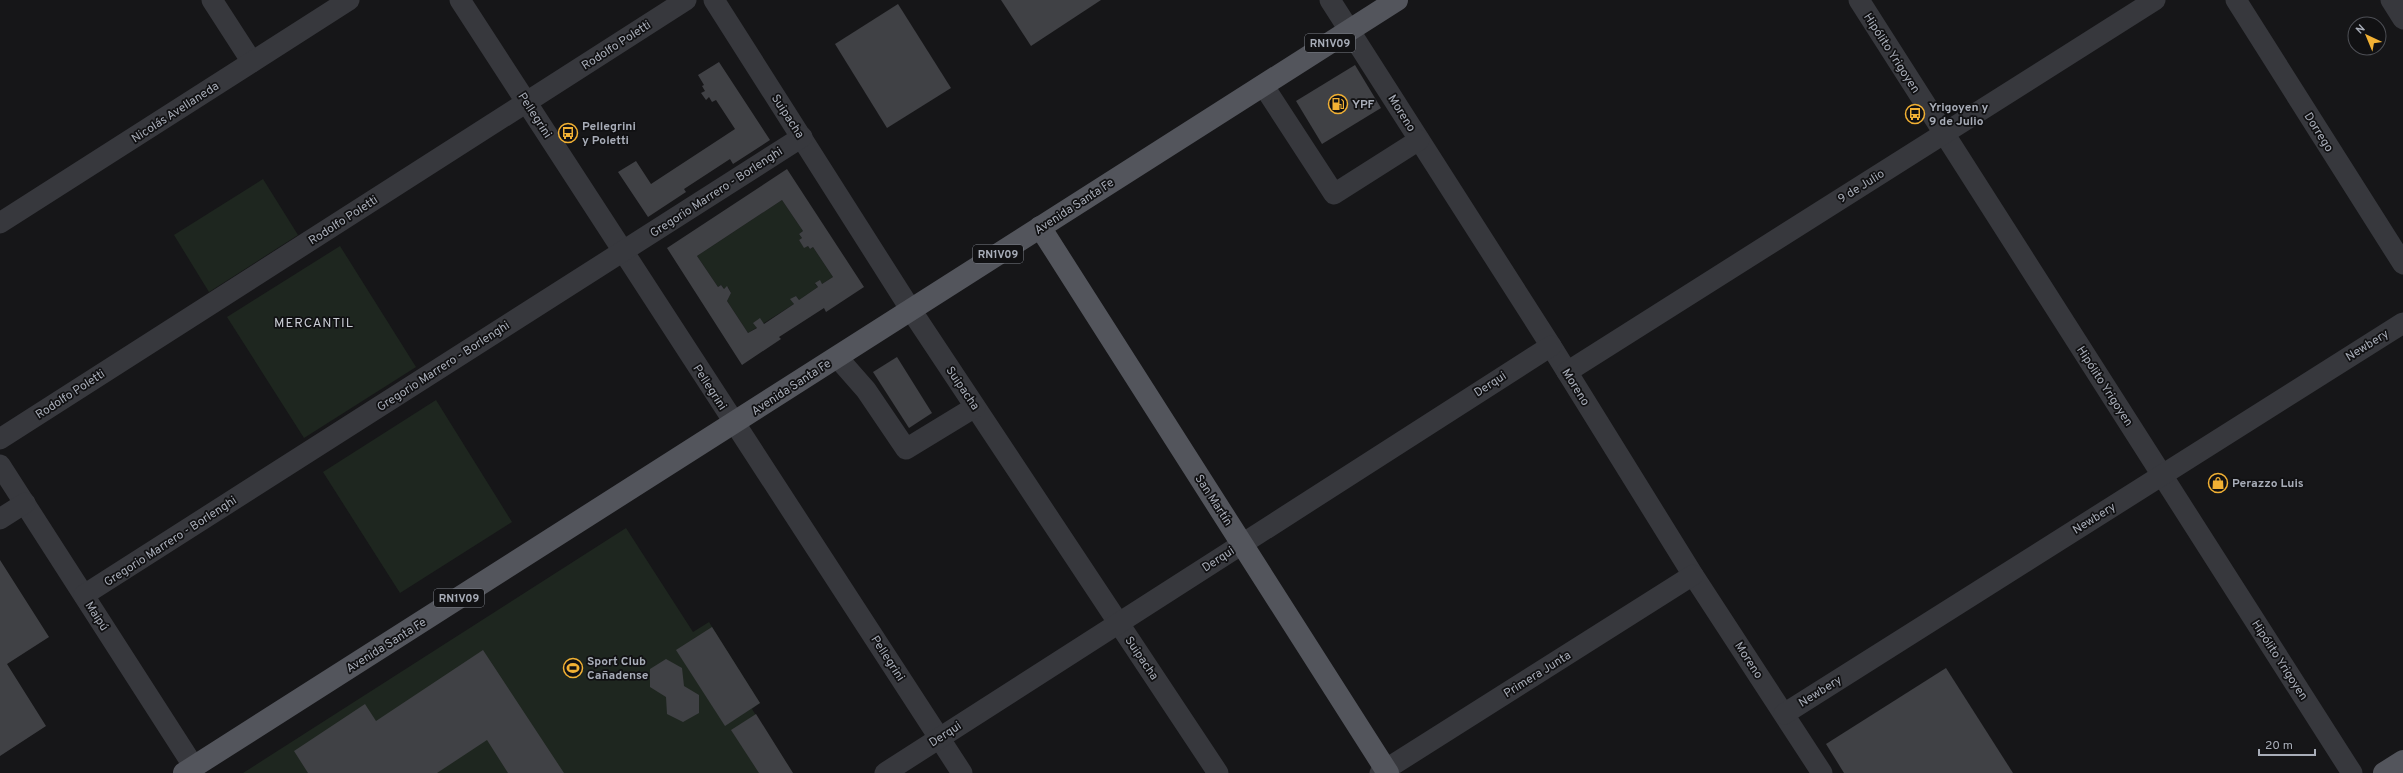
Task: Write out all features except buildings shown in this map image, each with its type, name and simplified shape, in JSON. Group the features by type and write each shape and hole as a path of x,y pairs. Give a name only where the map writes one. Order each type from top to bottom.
{"main road":[{"name":"Avenida Santa Fe","path":"189,770 1397,0"},
{"name":"San Martín","path":"1040,227 1385,772"},
{"path":"2384,773 2403,761"}],"street":[{"path":"212,0 252,62"},
{"name":"Nicolás Avellaneda","path":"0,223 349,0"},
{"name":"Pellegrini","path":"460,0 733,423 940,737 962,773"},
{"name":"Rodolfo Poletti","path":"0,439 686,0"},
{"name":"Suipacha","path":"714,0 911,310 1218,773"},
{"name":"Moreno","path":"1330,0 1551,346 1693,575 1822,773"},
{"name":"Hipólito Yrigoyen","path":"1859,0 2352,773"},
{"name":"9 de Julio","path":"1567,372 2155,0"},
{"name":"Dorrego","path":"2236,0 2403,264"},
{"path":"2391,0 2403,19"},
{"path":"1263,86 1334,194 1419,140"},
{"name":"Gregorio Marrero - Borlenghi","path":"84,596 802,137"},
{"name":"Newbery","path":"1784,714 2403,323"},
{"name":"Derqui","path":"885,773 1551,346"},
{"path":"837,357 866,390 906,449 975,407"},
{"name":"Maipú","path":"0,465 84,596 189,770"},
{"path":"0,519 25,503"},
{"name":"Primera Junta","path":"1385,772 1693,575"}],"shaded area":[{"path":"263,179 298,235 209,292 174,235"},
{"path":"782,200 803,231 799,234 802,238 799,240 804,247 808,246 810,249 813,247 833,277 822,284 815,284 818,287 799,300 796,296 791,299 794,304 748,333 727,301 731,293 728,287 724,289 721,285 718,287 697,256"},
{"path":"340,246 416,367 304,438 227,317"},
{"path":"436,400 512,522 400,593 323,472"},
{"name":"Sport Club Cañadense","path":"626,528 693,632 709,622 760,703 752,709 793,773 243,773"}],"place":[{"name":"YPF","path":"1338,104"},
{"name":"Yrigoyen y 9 de Julio","path":"1915,114"},
{"name":"Pellegrini y Poletti","path":"568,133"},
{"name":"Perazzo Luis","path":"2218,483"},
{"name":"Sport Club Cañadense","path":"573,668"}],"district":[{"name":"MERCANTIL","path":"314,322"}]}
